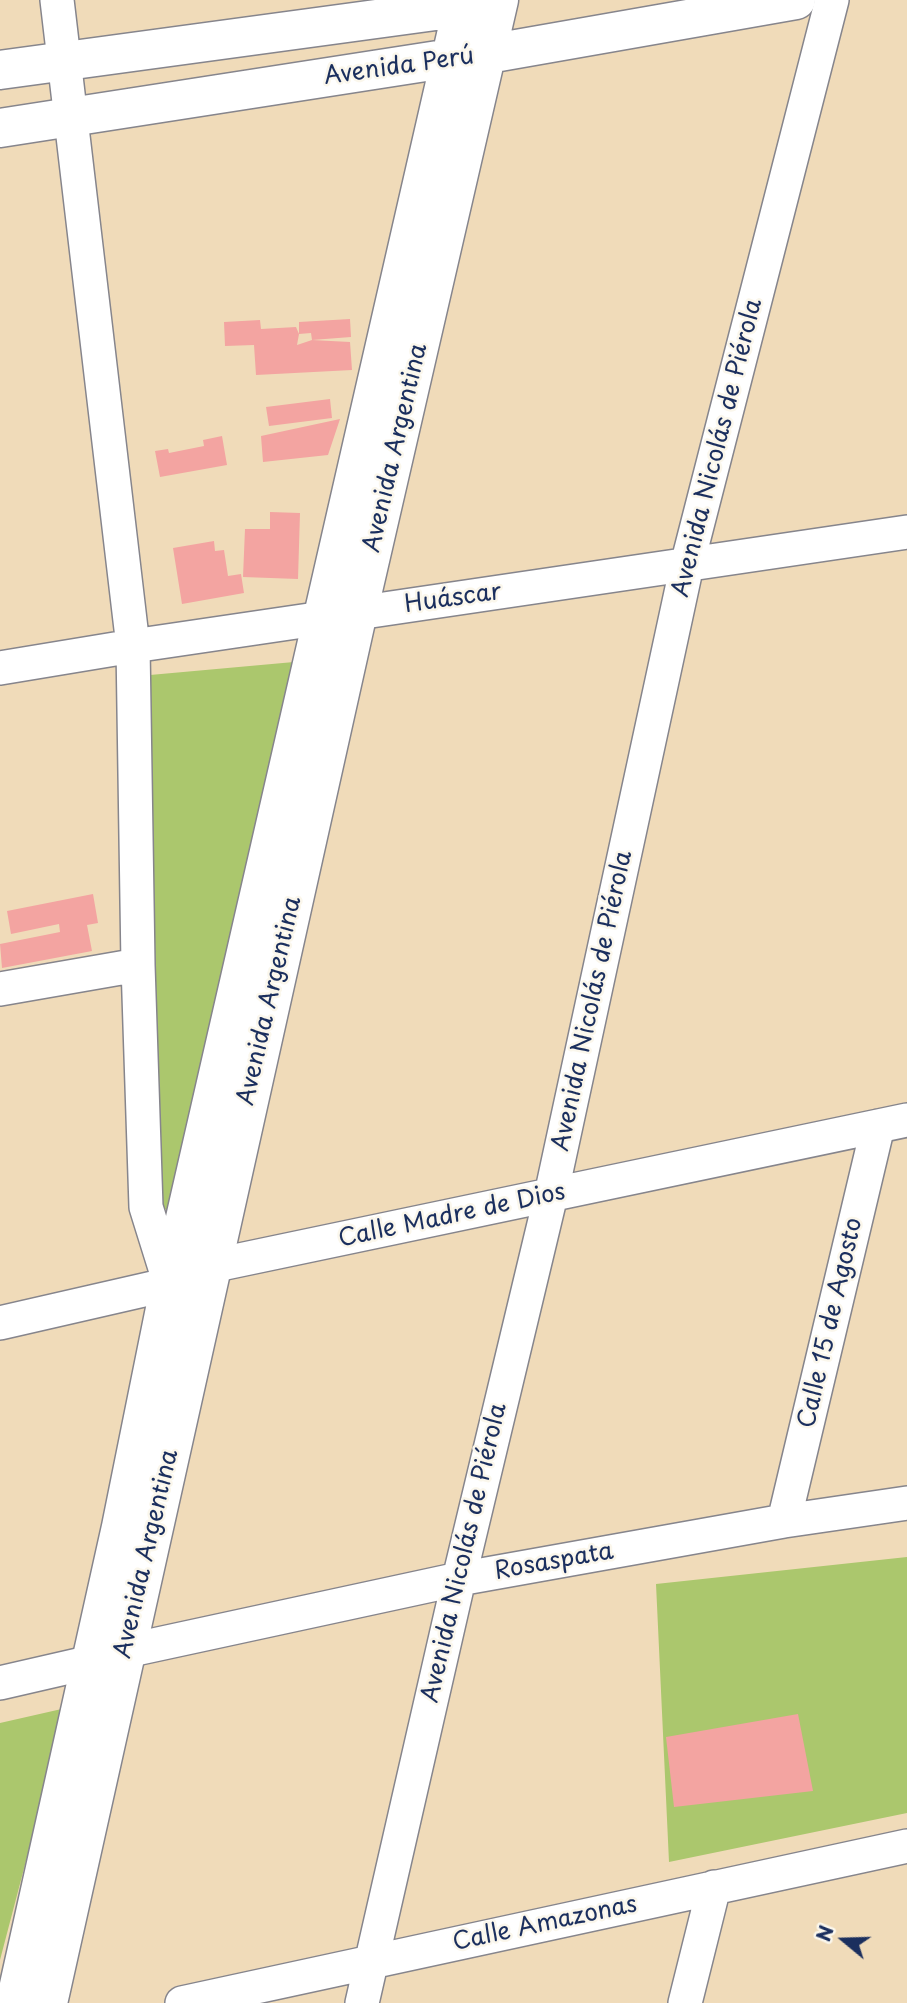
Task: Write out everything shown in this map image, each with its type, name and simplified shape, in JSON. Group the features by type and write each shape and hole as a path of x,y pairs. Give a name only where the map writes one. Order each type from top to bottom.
{"street":[{"path":"57,0 133,646 138,965 146,1207 170,1284"},
{"name":"Avenida Perú","path":"0,128 469,56 796,0"},
{"name":"Avenida Nicolás de Piérola","path":"362,2003 458,1579 551,1195 687,565 832,0"},
{"name":"Avenida Perú","path":"0,70 488,2"},
{"name":"Avenida Argentina","path":"153,1450 170,1284 340,615 469,56 488,2"},
{"name":"Huáscar","path":"0,668 907,532"},
{"name":"Avenida Argentina","path":"15,2003 61,1869 153,1450 211,1266 340,615"},
{"path":"0,989 138,965"},
{"name":"Calle Madre de Dios","path":"0,1323 170,1284 211,1266 893,1123"},
{"name":"Calle 15 de Agosto","path":"784,1521 893,1123"},
{"name":"Rosaspata","path":"0,1683 108,1656 458,1579 784,1521 907,1503"},
{"name":"Calle Amazonas","path":"182,2003 907,1846"},
{"name":"Avenida Argentina","path":"48,2003 61,1869"},
{"path":"685,2003 714,1887"}],"green space":[{"path":"294,662 175,1213 157,1206 150,675"},
{"path":"907,1557 907,1813 669,1862 656,1584"},
{"path":"66,1708 0,1960 0,1723"}],"building":[{"path":"350,319 351,337 312,340 311,333 299,334 299,322"},
{"path":"260,320 261,329 296,327 299,334 297,345 312,340 350,342 352,370 256,375 254,345 225,346 224,322"},
{"path":"330,399 332,418 269,426 266,407"},
{"path":"340,419 328,455 263,462 261,436"},
{"path":"222,436 227,465 160,477 155,451 168,449 169,453 204,446 203,440"},
{"path":"270,512 300,513 298,579 243,577 245,529 270,529"},
{"path":"214,541 215,551 224,550 228,576 241,574 244,593 182,604 173,548"},
{"path":"93,894 98,923 87,925 92,951 2,968 0,944 60,932 59,924 11,934 7,911"},
{"path":"798,1714 813,1791 674,1807 666,1737"}]}
